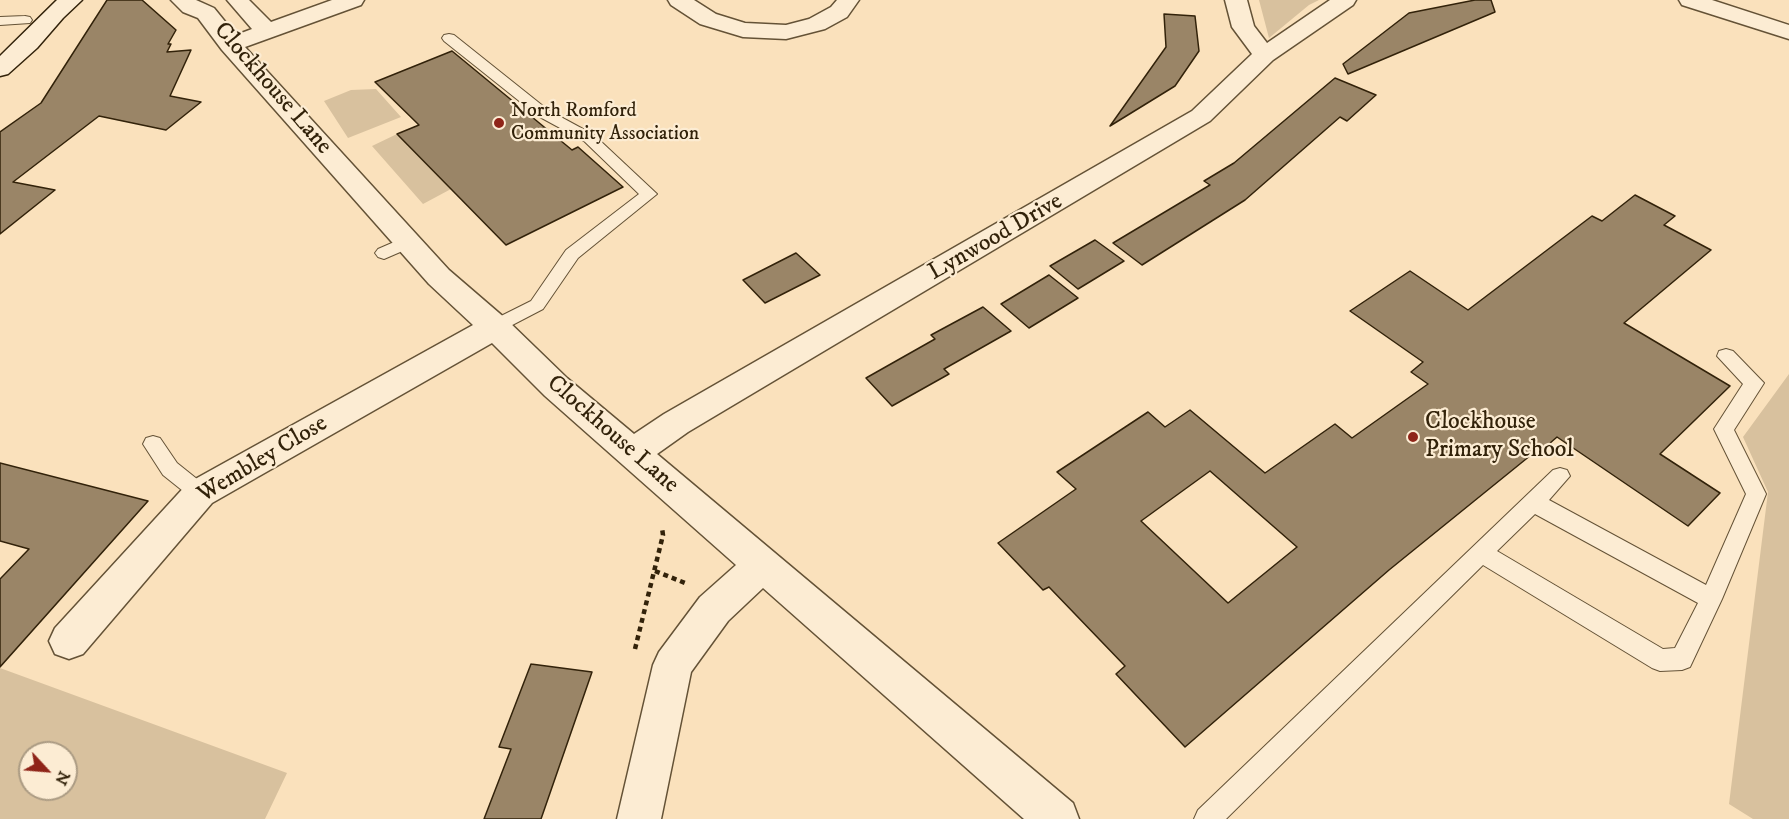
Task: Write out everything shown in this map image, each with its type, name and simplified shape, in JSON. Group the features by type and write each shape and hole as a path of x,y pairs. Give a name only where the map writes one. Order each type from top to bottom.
{"street":[{"path":"0,48 42,0"},
{"path":"0,69 29,43 55,13 71,0"},
{"path":"238,0 267,32"},
{"path":"230,45 353,0"},
{"path":"679,0 708,19 743,30 786,32 817,24 839,12 848,0"},
{"path":"1236,0 1243,27 1265,55"},
{"name":"Lynwood Drive","path":"632,453 676,423 1201,116 1265,55 1345,0"},
{"path":"1690,0 1789,32"},
{"path":"1735,0 1763,24"},
{"name":"Clockhouse Lane","path":"198,4 396,247 439,277 495,327 556,387 1058,819"},
{"name":"Wembley Close","path":"69,641 200,493 495,327"},
{"path":"639,819 672,665 714,609 762,565"}],"lane":[{"path":"0,21 25,20"},
{"path":"449,38 543,113 589,138 649,194 572,254 537,305 495,327"},
{"path":"1481,553 1660,660 1682,659 1711,599 1756,494 1724,429 1754,383 1726,356"},
{"path":"153,444 170,469 200,493"},
{"path":"1207,819 1560,476"},
{"path":"1533,502 1711,599"}],"path":[{"path":"634,650 663,535 659,524"}],"shaded area":[{"path":"1259,0 1319,0 1309,5 1269,38"},
{"path":"376,89 401,117 348,138 324,101 351,90"},
{"path":"397,134 451,189 423,204 372,146"},
{"path":"1789,374 1789,819 1753,819 1729,804 1768,492 1743,437"},
{"path":"0,668 287,773 265,819 0,819"}],"building":[{"path":"107,0 142,0 176,30 168,44 171,44 167,52 191,50 170,96 201,102 166,130 99,116 13,182 55,190 0,234 0,132 41,103"},
{"path":"1475,0 1491,0 1495,12 1348,74 1343,64 1409,13"},
{"path":"1164,14 1195,16 1199,51 1175,86 1110,126 1166,47"},
{"path":"452,51 572,150 578,147 623,187 506,245 397,134 419,125 375,82"},
{"path":"1335,78 1376,95 1347,121 1340,117 1245,200 1142,265 1113,243 1210,185 1204,181 1234,163"},
{"path":"1635,195 1675,216 1664,225 1711,250 1624,323 1730,386 1660,454 1720,493 1688,526 1557,437 1534,457 1531,455 1389,570 1185,747 1116,674 1125,666 1049,587 1043,590 998,543 1076,489 1057,472 1148,412 1165,427 1190,410 1265,473 1335,424 1352,438 1428,384 1411,372 1423,362 1350,311 1410,271 1468,310 1592,216 1602,221","holes":["1210,471 1297,547 1228,603 1141,521"]},
{"path":"1095,240 1124,261 1078,289 1050,266"},
{"path":"796,253 820,275 765,303 743,280"},
{"path":"1049,275 1078,298 1029,328 1001,304"},
{"path":"983,307 1011,331 944,369 949,374 892,406 866,378 935,339 931,335"},
{"path":"0,463 148,501 0,667 0,579 29,549 0,541"},
{"path":"531,664 592,672 541,819 484,819 511,749 499,747"}],"place":[{"name":"North Romford Community Association","path":"499,123"},
{"name":"Clockhouse Primary School","path":"1413,437"}]}
